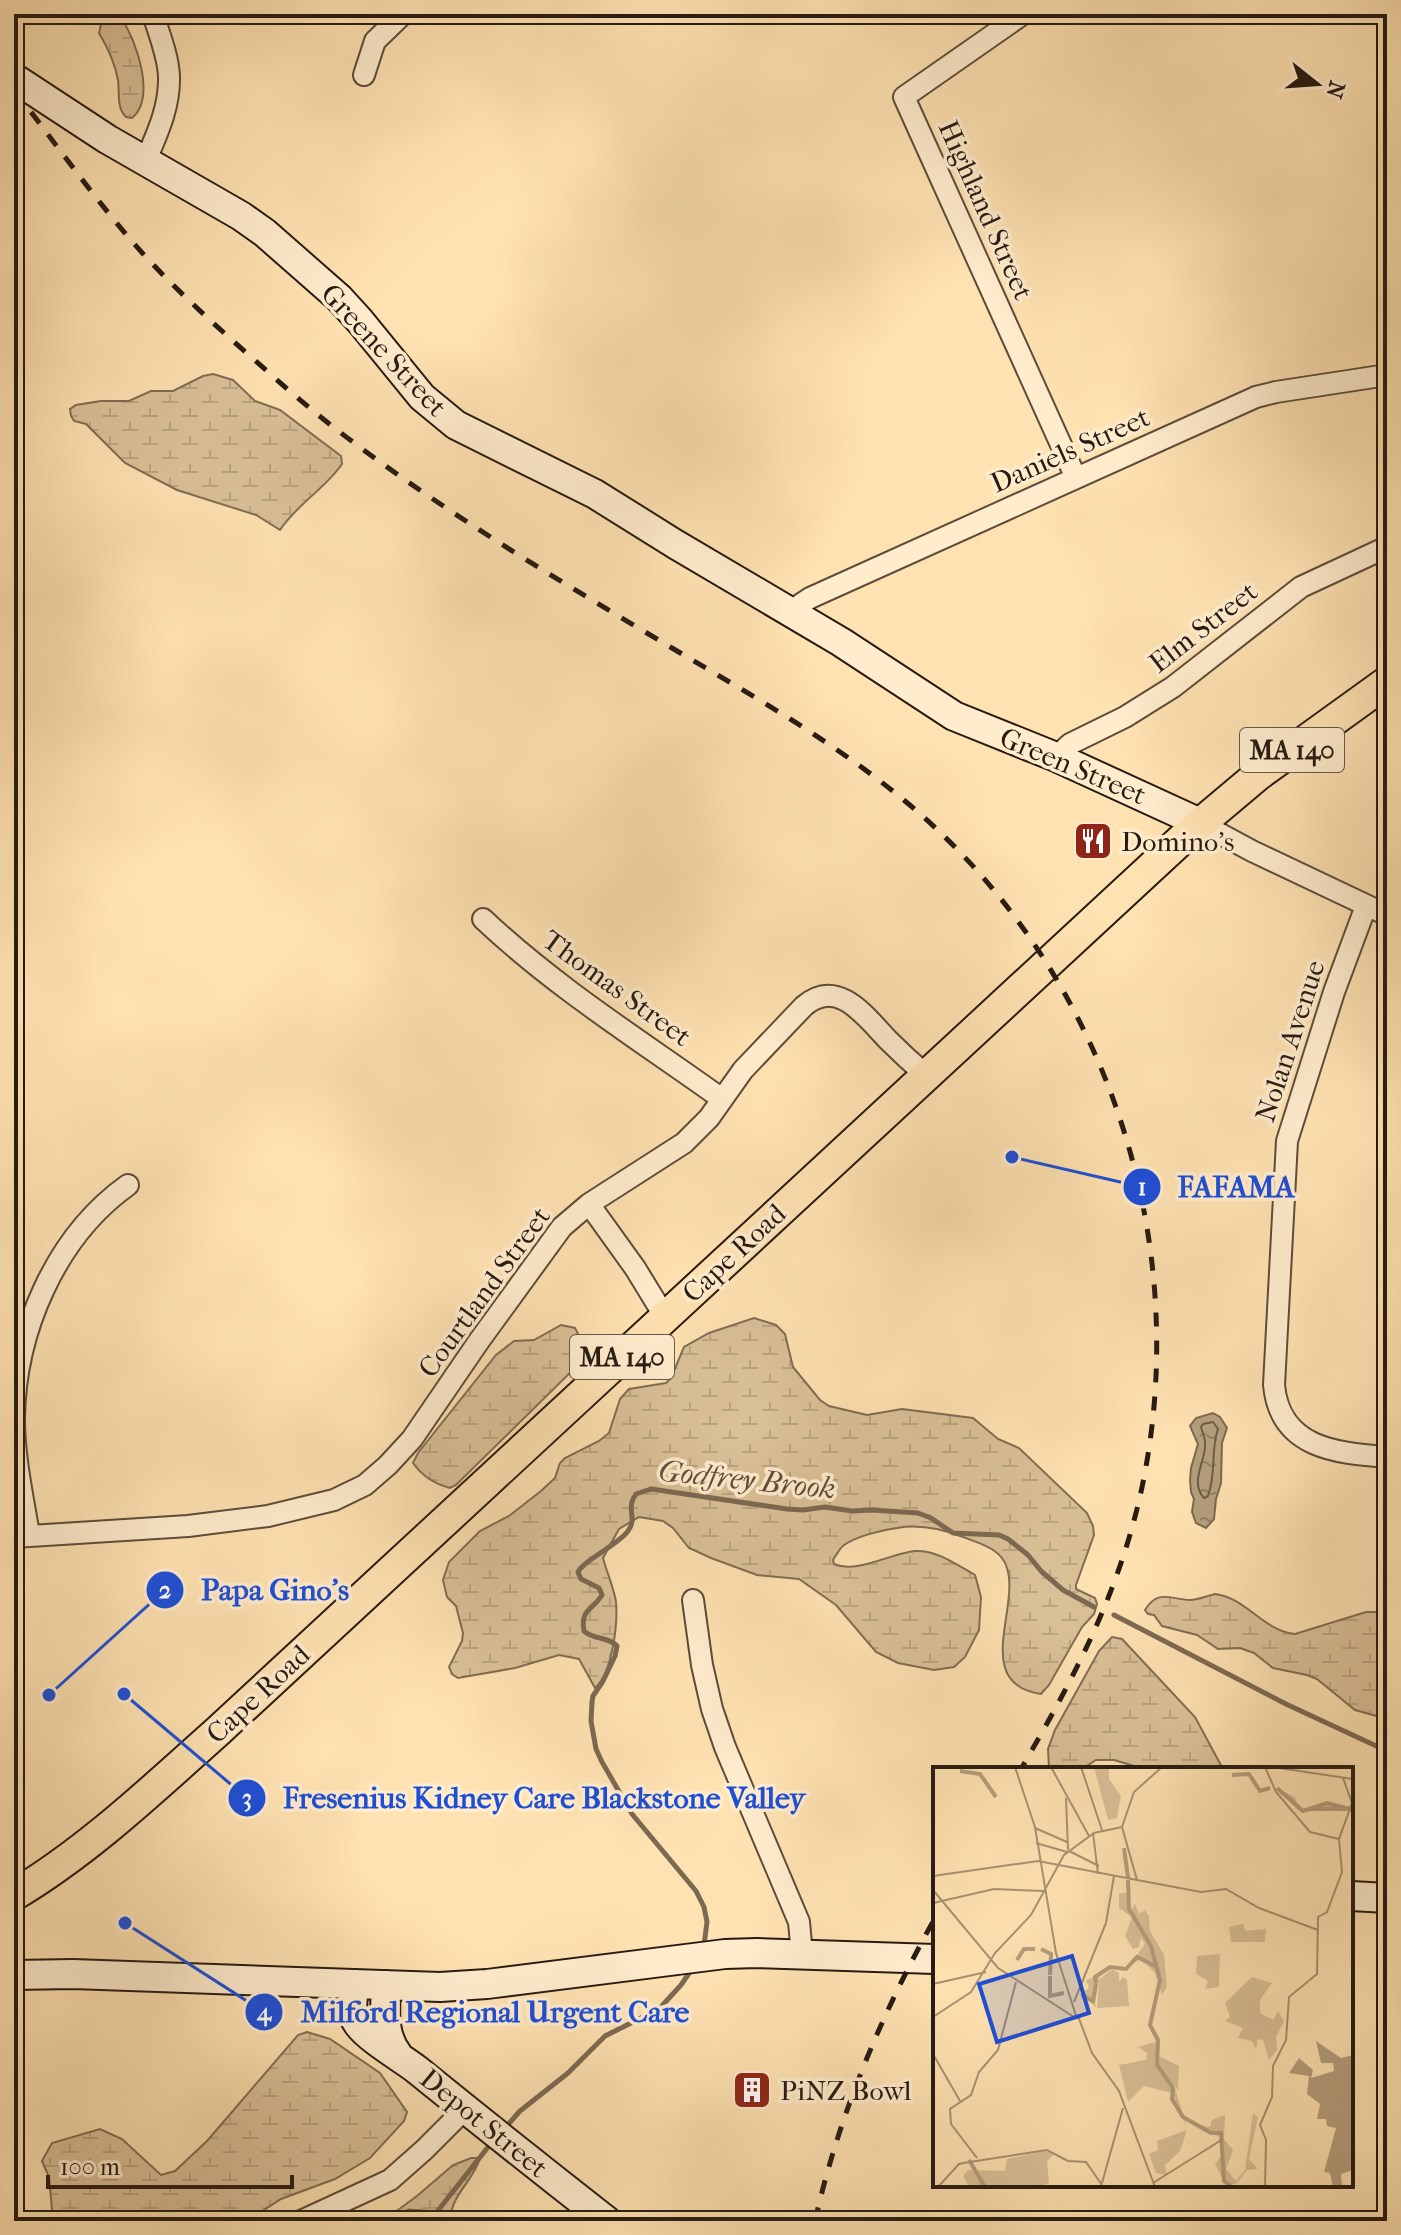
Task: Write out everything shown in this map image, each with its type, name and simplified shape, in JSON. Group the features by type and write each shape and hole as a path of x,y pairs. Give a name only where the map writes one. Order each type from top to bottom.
{"main road":[{"name":"Greene Street","path":"14,78 84,125 241,216 285,250 349,308 413,387 447,418 486,441 595,494 851,649"},
{"name":"Green Street","path":"851,649 954,716 1056,757 1200,823"},
{"name":"Cape Road","path":"25,1888 110,1825 217,1732 1200,823 1258,775 1387,682"},
{"path":"14,1910 25,1888"},
{"path":"1353,1896 1387,1898"},
{"path":"15,1963 64,1973 440,1987 478,1985 701,1956 757,1953 933,1959"},
{"name":"Depot Street","path":"315,1982 362,2029 607,2221"},
{"path":"356,1984 352,2010 362,2029"},
{"name":"Depot Street","path":"386,1985 386,2031 399,2055"}],"street":[{"path":"145,162 168,97 169,75 153,14"},
{"path":"364,75 375,41 403,14"},
{"name":"Highland Street","path":"1023,14 904,97 1076,478"},
{"name":"Daniels Street","path":"789,612 810,598 1256,397 1387,375"},
{"name":"Elm Street","path":"1056,757 1070,744 1125,717 1173,687 1301,587 1387,547"},
{"name":"Green Street","path":"1200,823 1387,915"},
{"name":"Nolan Avenue","path":"1366,906 1334,992 1286,1151 1274,1385 1281,1410 1296,1431 1312,1443 1330,1451 1387,1457"},
{"name":"Thomas Street","path":"483,919 569,990 722,1099"},
{"name":"Courtland Street","path":"21,1536 188,1526 254,1518 320,1505 357,1489 388,1465 412,1439 569,1220 684,1143 709,1118 738,1076 804,1006 820,996 837,997 852,1005 926,1075"},
{"path":"21,1536 14,1419 19,1364 29,1326 46,1285 71,1244 94,1214 128,1185"},
{"path":"589,1204 665,1317"},
{"path":"693,1600 712,1709 799,1922 802,1955"},
{"path":"301,2221 390,2180 465,2109"}],"green space":[{"path":"109,17 123,21 142,70 143,98 132,118 126,117 121,109 115,68 99,33 102,20"},
{"path":"213,374 233,380 255,401 280,410 341,456 342,464 335,473 294,512 280,530 256,515 177,490 125,463 86,424 74,421 71,416 70,409 76,405 129,401 151,391 173,391"},
{"path":"754,1318 776,1325 785,1334 793,1367 820,1400 829,1406 867,1415 902,1409 973,1418 998,1439 1019,1448 1087,1513 1094,1535 1076,1589 1095,1598 1097,1604 1094,1614 1082,1627 1041,1694 1020,1687 1008,1676 1003,1660 1009,1584 1007,1568 995,1551 983,1544 939,1530 905,1527 856,1539 843,1546 833,1560 834,1564 853,1566 923,1551 975,1575 981,1597 979,1630 965,1657 954,1667 934,1670 898,1663 876,1652 836,1605 799,1579 757,1575 711,1558 689,1548 663,1521 639,1517 619,1529 603,1558 615,1597 616,1623 610,1660 595,1688 579,1659 559,1655 515,1668 458,1678 452,1674 449,1667 463,1633 456,1606 447,1597 443,1580 449,1562 480,1531 509,1516 541,1491 555,1478 565,1458 609,1433 620,1399 629,1389 666,1383 684,1347 709,1333"},
{"path":"561,1325 575,1328 582,1343 583,1351 577,1366 456,1485 450,1488 444,1486 420,1472 413,1463 418,1453 496,1355 514,1341 534,1340"},
{"path":"1215,1594 1236,1602 1284,1632 1295,1634 1366,1612 1387,1612 1387,1719 1355,1710 1317,1679 1273,1668 1254,1653 1240,1648 1218,1649 1197,1635 1162,1626 1154,1615 1145,1610 1159,1597 1193,1600"},
{"path":"1112,1637 1122,1639 1195,1717 1222,1767 1137,1767 1114,1760 1096,1760 1085,1767 1049,1767 1048,1749 1055,1730 1099,1651"},
{"path":"307,2032 330,2039 380,2073 407,2112 404,2121 370,2158 335,2179 281,2199 247,2221 53,2221 49,2177 42,2161 52,2143 100,2129 122,2139 161,2175 175,2171 207,2141 298,2035"},
{"path":"480,2158 454,2203 453,2221 383,2221 453,2165"}],"water":[{"path":"1213,1413 1227,1428 1222,1443 1221,1483 1214,1519 1206,1528 1196,1523 1192,1512 1191,1468 1198,1444 1190,1426 1196,1418"}],"waterway":[{"name":"Godfrey Brook","path":"704,1945 707,1922 696,1891 632,1814 596,1749 591,1721 593,1696 603,1681 617,1646 584,1631 584,1618 602,1595 599,1588 581,1579 578,1572 628,1531 636,1494 651,1489 787,1509 825,1507 918,1513 953,1533 999,1535 1008,1539 1063,1590 1094,1607"},
{"name":"Godfrey Brook","path":"1114,1615 1286,1704 1387,1751"},
{"name":"Godfrey Brook","path":"504,2129 520,2111 568,2073 605,2036 659,2009 692,1969"},
{"name":"Godfrey Brook","path":"388,2221 409,2211 436,2213 492,2142"}],"railway":[{"path":"14,90 145,256 204,315 309,408 391,470 470,523 791,720 878,779 976,869 1036,946 1084,1031 1120,1120 1145,1214 1156,1311 1154,1408 1138,1505 1128,1541 1089,1642 1022,1767"},
{"path":"815,2221 836,2142 864,2065 897,1990 933,1922"}],"place":[{"name":"Domino's","path":"1093,841"},
{"name":"FAFAMA","path":"1012,1157"},
{"name":"Fresenius Kidney Care Blackstone Valley","path":"124,1694"},
{"name":"Papa Gino's","path":"49,1695"},
{"name":"Milford Regional Urgent Care","path":"125,1923"},
{"name":"PiNZ Bowl","path":"752,2090"}]}
